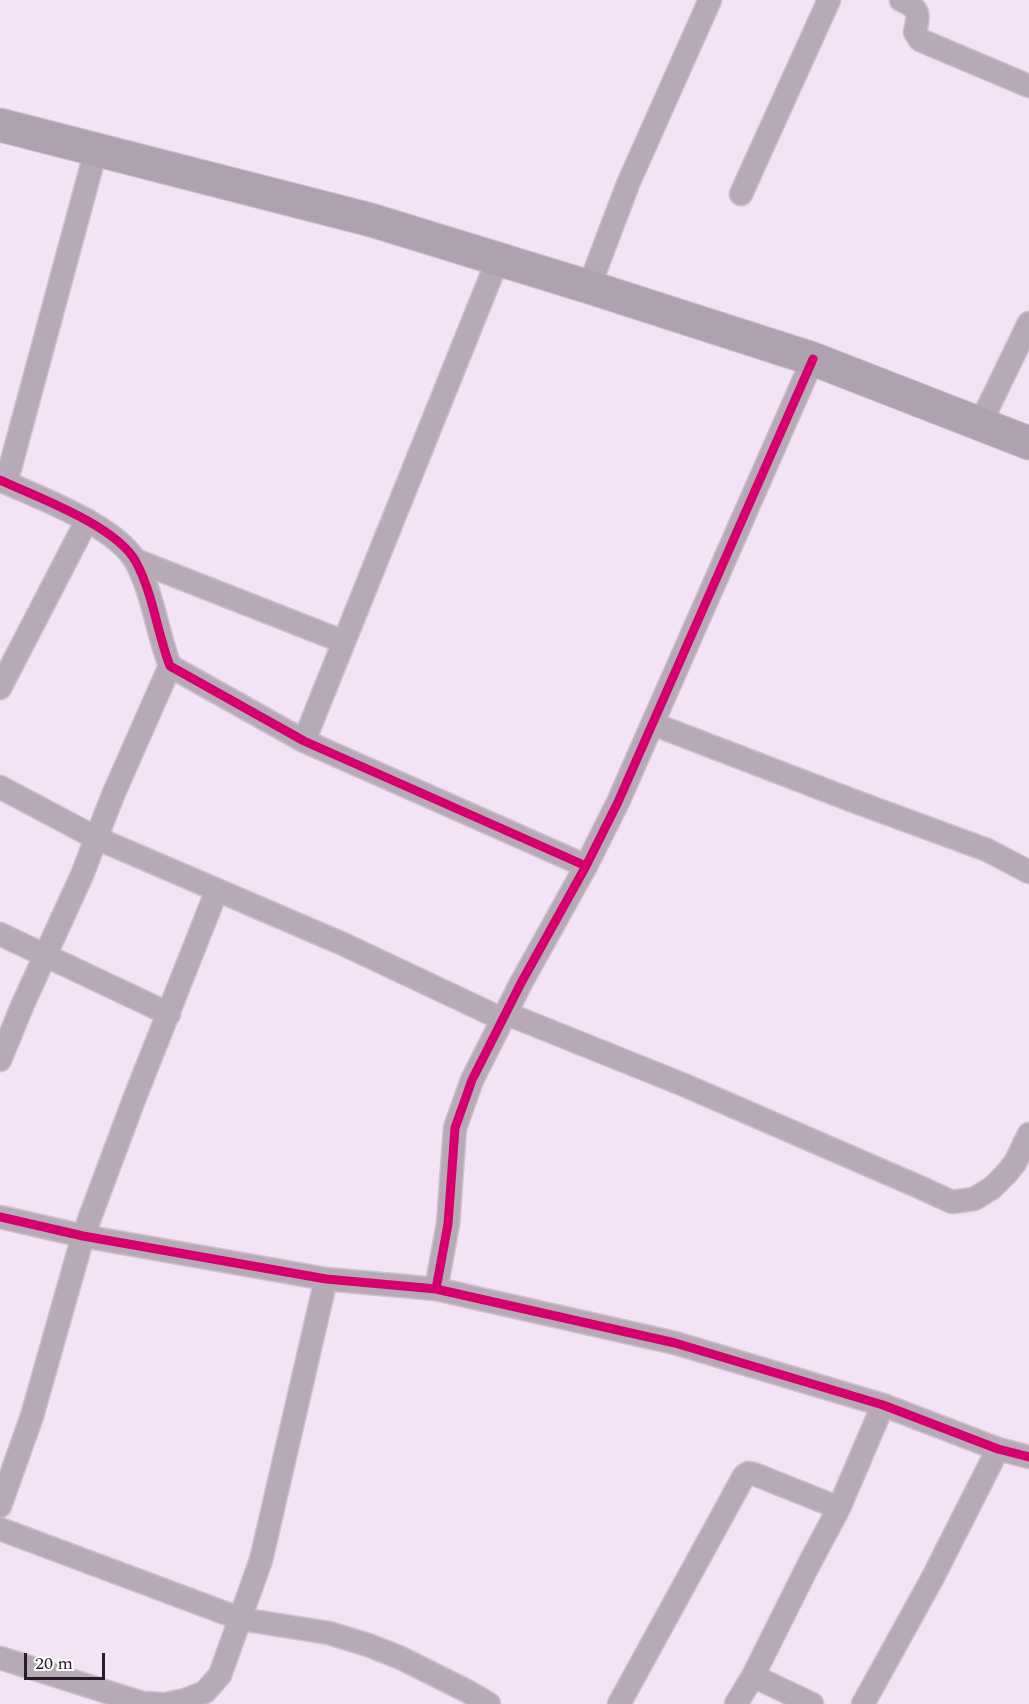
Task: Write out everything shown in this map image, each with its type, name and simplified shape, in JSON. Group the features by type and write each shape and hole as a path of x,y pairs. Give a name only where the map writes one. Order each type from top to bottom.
{"main road":[{"path":"0,125 371,220 589,287 813,359 1029,443"}],"street":[{"path":"589,287 628,184 711,0"},
{"path":"741,194 829,0"},
{"path":"901,0 916,9 919,15 915,32 920,40 1029,86"},
{"path":"0,1060 44,956 82,875 113,795 170,666 146,585 135,560 116,538 87,520 3,482 96,150"},
{"path":"304,741 498,259"},
{"path":"980,424 1029,323"},
{"path":"436,1289 448,1224 454,1128 472,1080 503,1016 586,866 618,802 813,359"},
{"path":"0,688 87,520"},
{"path":"135,560 344,642"},
{"path":"170,666 304,741 586,866"},
{"path":"653,724 987,850 1029,872"},
{"path":"0,787 96,838 344,944 503,1016 705,1094 952,1202 974,1199 992,1188 1015,1163 1029,1134"},
{"path":"0,1506 32,1416 83,1236 217,890"},
{"path":"0,934 169,1014"},
{"path":"0,1217 83,1236 326,1279 436,1289 675,1343 882,1405 998,1449 1029,1456"},
{"path":"166,1704 205,1692 220,1675 261,1560 326,1279"},
{"path":"736,1704 753,1676 839,1508 882,1405"},
{"path":"864,1704 932,1579 998,1449"},
{"path":"619,1704 747,1473 839,1508"},
{"path":"0,1529 241,1619 329,1634 368,1645 400,1658 464,1697 489,1704"},
{"path":"0,1659 142,1703 160,1704"},
{"path":"753,1676 812,1704"}],"cycle path":[{"path":"436,1289 448,1224 455,1128 472,1080 618,802 813,359"},
{"path":"0,480 75,514 112,536 126,549 136,562 147,587 170,666 304,741 586,866"},
{"path":"0,1217 83,1236 326,1279 436,1289 675,1343 883,1405 998,1449 1029,1457"}]}
